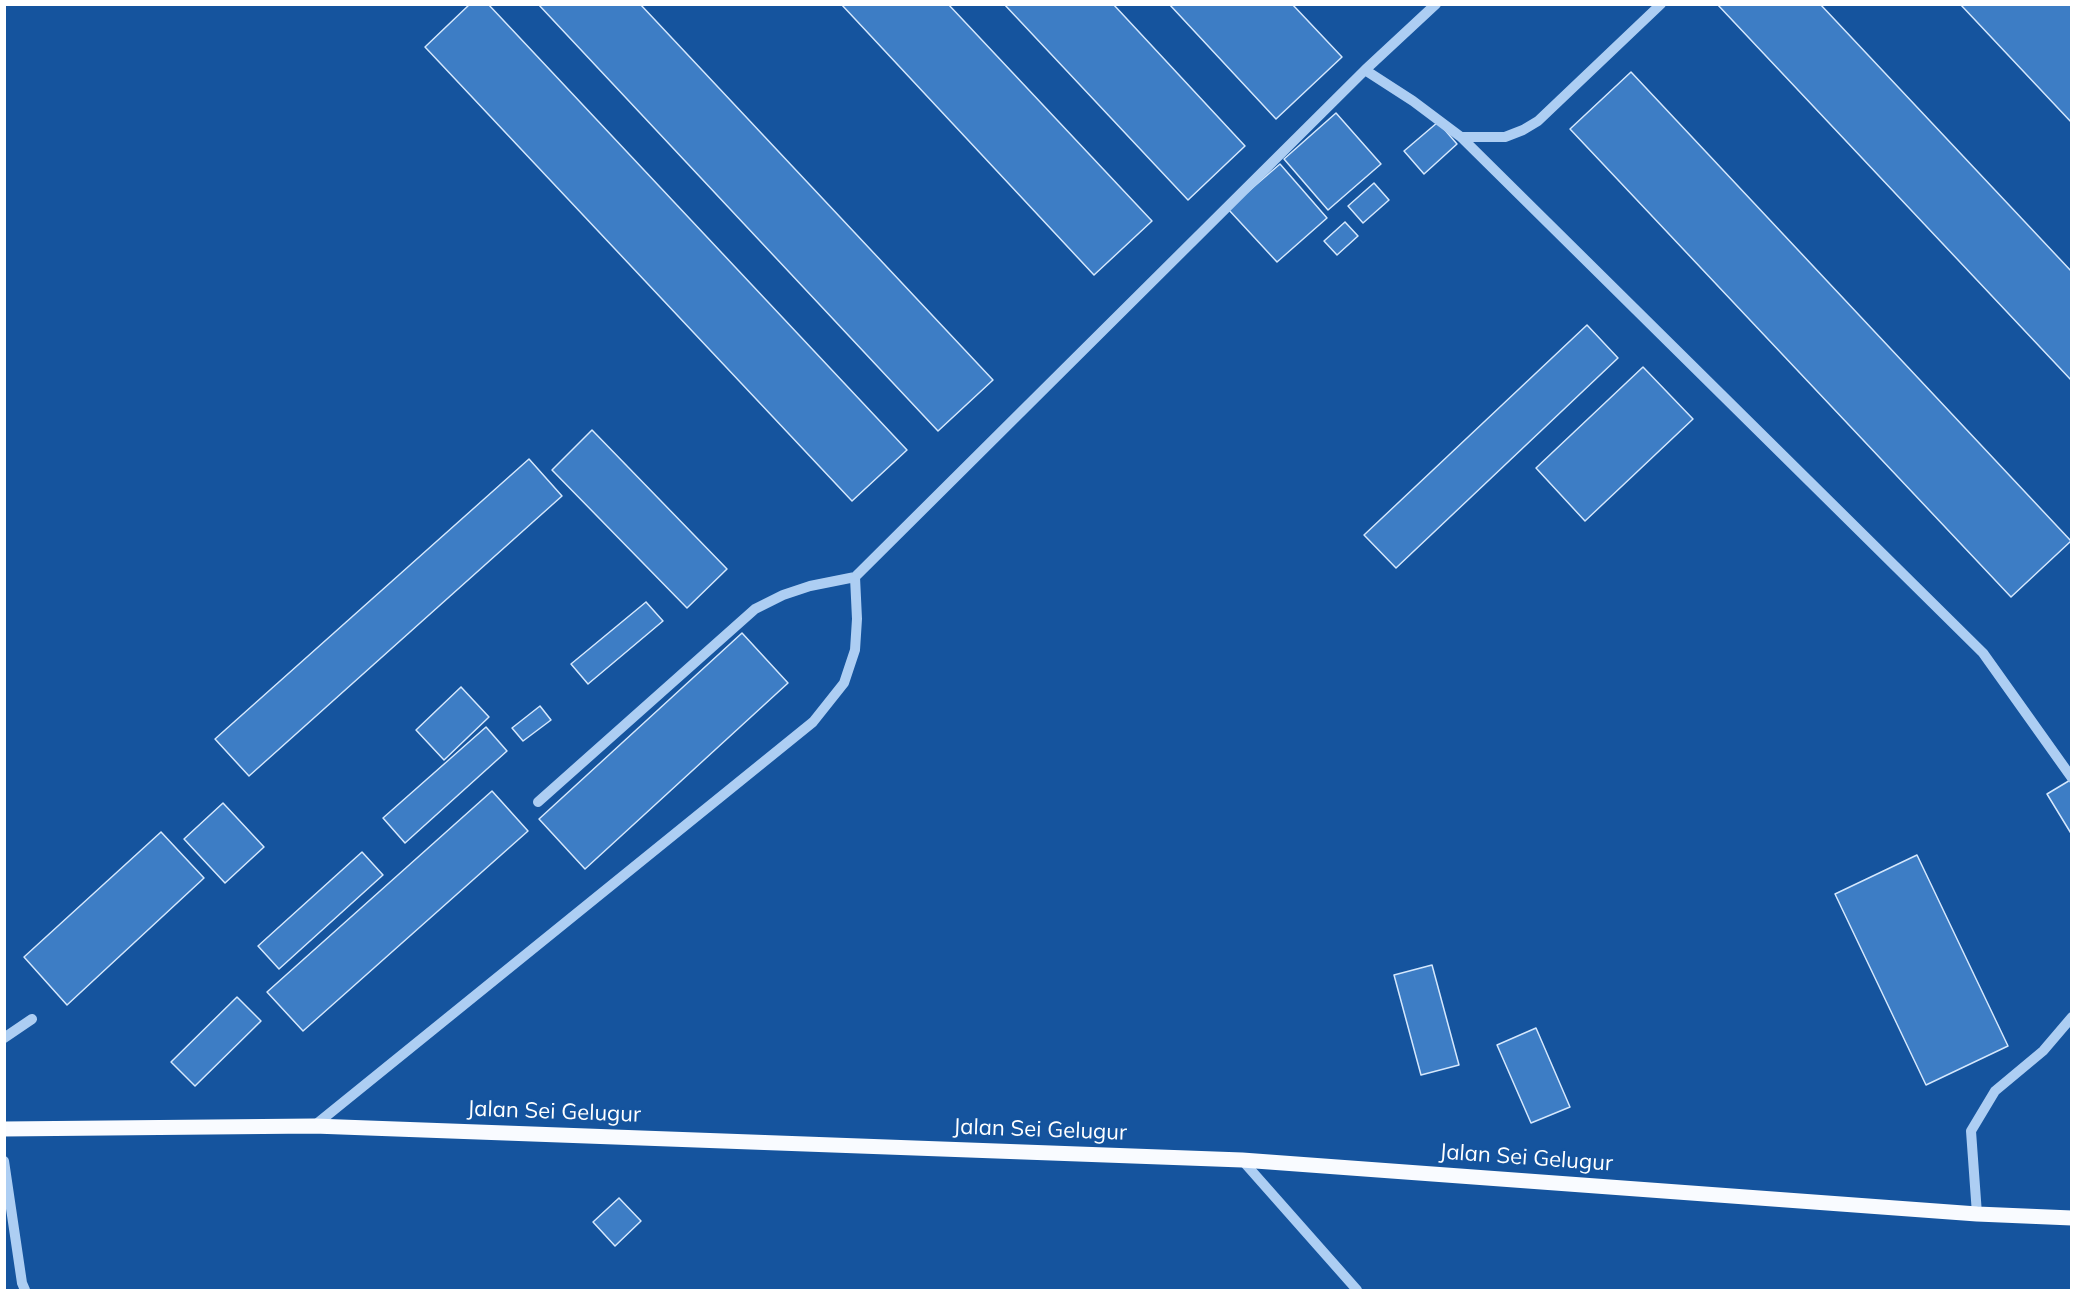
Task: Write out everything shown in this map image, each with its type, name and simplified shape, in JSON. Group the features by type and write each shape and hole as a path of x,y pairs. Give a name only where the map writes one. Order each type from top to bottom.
{"main road":[{"name":"Jalan Sei Gelugur","path":"4,1129 314,1126 1242,1160 1977,1214 2072,1218"}],"lane":[{"path":"538,802 755,609 783,595 810,586 855,578 1365,70 1436,4"},
{"path":"1461,136 1505,137 1538,121 1661,4"},
{"path":"1365,70 1461,136 1983,653 2072,778"},
{"path":"314,1126 813,722 844,683 855,650 857,619 855,578"},
{"path":"1977,1214 1971,1131 1995,1091 2043,1051 2072,1017"},
{"path":"4,1038 32,1019"},
{"path":"1242,1160 1357,1290"},
{"path":"4,1161 22,1283 25,1290"}],"building":[{"path":"470,4 488,4 907,450 852,501 425,47"},
{"path":"538,4 640,4 993,380 938,431"},
{"path":"841,4 948,4 1152,221 1094,275"},
{"path":"1004,4 1113,4 1245,146 1188,200"},
{"path":"1169,4 1292,4 1342,57 1276,119"},
{"path":"1717,4 1820,4 2072,272 2072,381"},
{"path":"1960,4 2072,4 2072,123"},
{"path":"1631,72 2071,541 2011,597 1570,129"},
{"path":"1336,113 1381,164 1328,210 1284,159"},
{"path":"1438,122 1457,144 1424,174 1404,151"},
{"path":"1280,164 1327,218 1277,262 1228,209"},
{"path":"1374,183 1389,200 1363,223 1348,206"},
{"path":"1345,222 1358,236 1337,255 1324,241"},
{"path":"1587,325 1618,358 1396,568 1364,535"},
{"path":"1643,367 1693,419 1585,521 1536,468"},
{"path":"592,430 727,569 687,608 552,470"},
{"path":"529,459 562,496 249,776 215,739"},
{"path":"646,602 663,621 588,684 571,664"},
{"path":"742,633 788,683 585,869 539,819"},
{"path":"461,687 489,717 444,760 416,730"},
{"path":"540,706 551,720 523,741 512,728"},
{"path":"486,727 507,751 405,843 383,818"},
{"path":"2072,779 2072,835 2047,794"},
{"path":"492,791 528,831 303,1031 267,992"},
{"path":"223,803 264,847 225,883 184,839"},
{"path":"161,832 204,878 67,1005 24,957"},
{"path":"362,852 383,875 279,969 258,946"},
{"path":"1917,855 2008,1046 1926,1085 1835,894"},
{"path":"1432,965 1459,1065 1421,1075 1394,975"},
{"path":"237,997 261,1021 195,1086 171,1062"},
{"path":"1536,1028 1570,1107 1531,1123 1497,1045"},
{"path":"619,1198 641,1221 615,1246 593,1222"}]}
